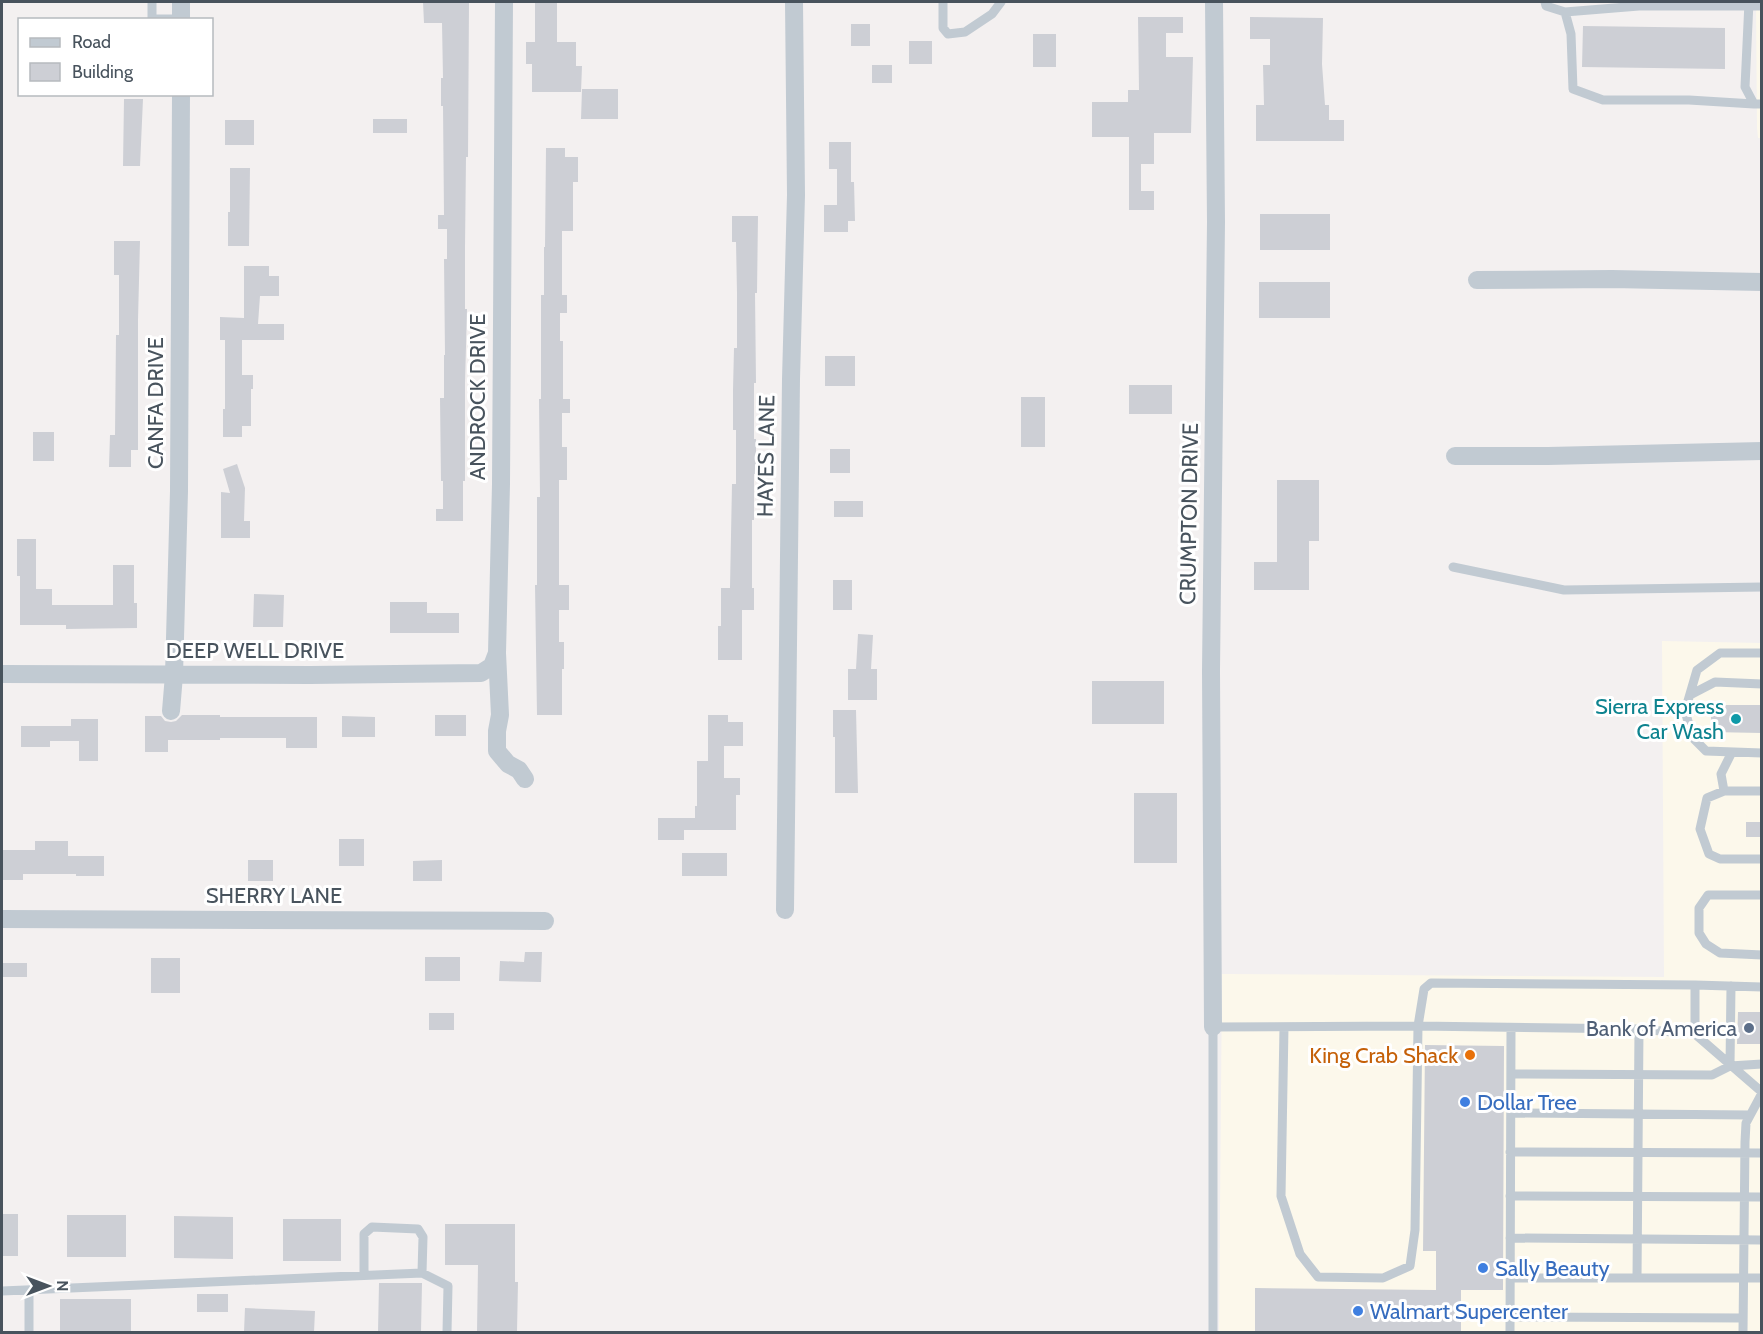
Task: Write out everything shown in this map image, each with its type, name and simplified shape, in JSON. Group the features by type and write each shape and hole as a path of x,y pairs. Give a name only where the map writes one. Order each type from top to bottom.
{"street":[{"name":"ANDROCK DRIVE","path":"504,2 501,484 497,653 500,714 497,751 508,764 519,770 525,779"},
{"name":"HAYES LANE","path":"785,910 791,379 796,195 794,2"},
{"name":"CRUMPTON DRIVE","path":"1214,2 1216,222 1211,671 1214,1027"},
{"name":"CANFA DRIVE","path":"171,711 179,491 181,96"},
{"path":"1477,280 1612,279 1761,282"},
{"path":"1455,456 1761,451"},
{"name":"DEEP WELL DRIVE","path":"2,674 481,673 492,666 497,653"},
{"name":"SHERRY LANE","path":"2,919 545,921"}],"lane":[{"path":"152,2 152,18"},
{"path":"943,2 943,28 948,34 965,32 992,14 1001,2"},
{"path":"1545,2 1546,6 1565,12 1639,4 1749,4 1761,6"},
{"path":"1749,4 1745,87 1758,104"},
{"path":"1565,12 1571,34 1573,89 1604,99 1689,99 1758,104"},
{"path":"157,18 181,13"},
{"path":"1453,567 1564,590 1761,587"},
{"path":"1761,654 1720,653 1697,670 1685,711 1693,737 1706,751 1761,753"},
{"path":"1690,694 1715,682 1761,684"},
{"path":"1724,791 1721,774 1732,752"},
{"path":"1761,791 1724,791 1707,798 1700,830 1709,854 1720,859 1761,859"},
{"path":"1761,895 1708,895 1699,908 1699,933 1706,944 1720,953 1761,955"},
{"path":"1284,1027 1281,1196 1300,1254 1318,1277 1383,1278 1410,1266 1415,1230 1418,1026 1424,989 1431,983 1761,987"},
{"path":"1695,985 1695,1034"},
{"path":"1730,1066 1731,986"},
{"path":"1213,1332 1214,1027 1418,1026 1639,1029 1695,1034 1761,1092 1746,1123 1743,1332"},
{"path":"1510,1332 1511,1028"},
{"path":"1636,1278 1639,1029"},
{"path":"1510,1074 1712,1075 1730,1066 1761,1064"},
{"path":"1510,1113 1750,1115"},
{"path":"1510,1152 1761,1153"},
{"path":"1510,1196 1761,1197"},
{"path":"364,1275 364,1234 372,1227 418,1229 423,1237 422,1273"},
{"path":"1510,1238 1761,1240"},
{"path":"2,1291 422,1273 448,1286 447,1332"},
{"path":"1510,1278 1761,1278"},
{"path":"28,1332 29,1290"},
{"path":"1510,1317 1743,1318"}],"shaded area":[{"path":"1756,2 1762,2 1761,138 1758,138 1757,128"},
{"path":"1662,641 1761,643 1761,1332 1219,1332 1222,974 1664,977"}],"building":[{"path":"423,2 469,2 463,521 436,521 436,509 443,509 440,398 444,398 444,259 447,259 447,229 438,229 438,215 444,215 443,106 441,106 442,23 424,23"},
{"path":"535,2 557,2 557,42 576,42 576,66 582,66 581,92 532,92 532,64 526,64 526,42 535,42"},
{"path":"1138,17 1183,17 1183,33 1166,33 1166,57 1193,57 1191,133 1154,133 1154,164 1141,164 1141,191 1154,191 1154,210 1129,210 1129,137 1092,137 1092,102 1128,102 1128,90 1139,90"},
{"path":"1250,17 1323,18 1322,64 1325,105 1329,105 1329,120 1344,120 1344,141 1256,141 1256,105 1264,105 1263,65 1270,65 1270,39 1250,39"},
{"path":"851,24 870,24 870,46 851,46"},
{"path":"1583,26 1725,28 1725,69 1582,67"},
{"path":"1033,34 1056,34 1056,67 1033,67"},
{"path":"909,41 932,41 932,64 909,64"},
{"path":"872,65 892,65 892,83 872,83"},
{"path":"582,89 618,89 618,119 581,119"},
{"path":"124,99 143,99 140,166 123,166"},
{"path":"373,119 407,119 407,133 373,133"},
{"path":"225,120 254,120 254,145 225,145"},
{"path":"829,142 851,142 851,182 854,182 855,221 848,221 848,232 824,232 824,205 837,205 837,169 829,169"},
{"path":"546,148 565,148 565,157 578,157 578,182 573,182 573,231 562,231 562,295 567,295 567,313 560,313 560,341 563,341 563,399 570,399 570,413 562,413 562,447 567,447 567,480 559,480 559,585 569,585 569,610 559,610 559,642 564,642 562,715 537,715 535,585 537,585 537,497 540,497 539,399 541,399 541,295 544,295"},
{"path":"230,168 250,168 249,246 228,246"},
{"path":"1260,214 1330,214 1330,250 1260,250"},
{"path":"732,216 758,216 757,293 755,293 756,383 754,383 756,474 754,474 754,520 752,520 754,610 742,610 742,660 718,660 721,588 730,588 732,484 736,484 733,390 734,348 737,348 737,293 736,242 732,242"},
{"path":"114,241 140,241 138,450 131,450 131,467 109,467 110,435 115,435 116,335 119,335 119,275 114,275"},
{"path":"244,266 269,266 269,276 279,276 279,296 260,296 258,324 284,324 284,340 242,340 242,375 253,375 251,426 242,426 242,437 223,437 225,340 220,340 220,317 244,318"},
{"path":"1259,282 1330,282 1330,318 1259,318"},
{"path":"825,356 855,356 855,386 825,386"},
{"path":"1129,385 1172,385 1172,414 1129,414"},
{"path":"1021,397 1045,397 1045,447 1021,447"},
{"path":"33,432 54,432 54,461 33,461"},
{"path":"830,449 850,449 850,473 830,473"},
{"path":"237,464 245,488 244,521 250,521 250,538 221,538 221,492 230,493 223,469"},
{"path":"1277,480 1319,480 1319,541 1309,541 1309,590 1254,590 1254,562 1277,562"},
{"path":"834,501 863,501 863,517 834,517"},
{"path":"17,539 36,539 36,589 52,589 52,605 113,605 113,565 134,565 134,603 137,603 137,628 66,629 66,625 20,625"},
{"path":"833,580 852,580 852,610 833,610"},
{"path":"254,594 284,595 283,627 253,627"},
{"path":"390,602 427,602 427,613 459,613 459,633 390,633"},
{"path":"858,634 873,635 871,669 877,669 877,700 848,700 848,669 856,669"},
{"path":"1092,681 1164,681 1164,724 1092,724"},
{"name":"Sierra Express Car Wash","path":"1711,705 1761,705 1761,733 1711,732"},
{"path":"833,710 856,710 858,793 835,793"},
{"path":"182,715 317,717 317,748 286,748 286,738 220,738 220,740 168,740 168,752 145,752 145,716 161,716 165,721 171,722 176,721"},
{"path":"435,715 466,715 466,736 435,736"},
{"path":"708,715 728,715 728,722 743,722 743,746 724,746 724,778 740,778 740,795 736,795 736,830 684,830 684,840 658,840 658,818 695,818 697,761 708,761"},
{"path":"342,716 375,717 375,737 342,737"},
{"path":"71,719 98,719 98,761 79,761 79,741 50,741 50,747 21,747 21,726 71,726"},
{"path":"1134,793 1177,793 1177,863 1134,863"},
{"path":"1746,822 1761,822 1761,837 1746,837"},
{"path":"339,839 364,839 364,866 339,866"},
{"path":"35,841 68,841 68,856 104,856 104,876 23,874 23,880 2,880 2,850 35,850"},
{"path":"682,853 727,853 727,876 682,876"},
{"path":"248,860 273,860 273,881 248,881"},
{"path":"442,860 442,881 413,881 413,861"},
{"path":"525,952 542,952 541,982 499,981 500,961 524,962"},
{"path":"425,957 460,957 460,981 425,981"},
{"path":"151,958 180,958 180,993 151,993"},
{"path":"2,963 27,963 27,977 2,977"},
{"name":"Bank of America","path":"1738,1012 1761,1012 1761,1044 1737,1044"},
{"path":"429,1013 454,1013 454,1030 429,1030"},
{"path":"1425,1045 1504,1046 1503,1290 1461,1290 1461,1332 1255,1332 1255,1288 1436,1290 1436,1251 1423,1251"},
{"path":"2,1214 18,1214 18,1256 2,1256"},
{"path":"67,1215 126,1215 126,1257 67,1257"},
{"path":"174,1216 233,1217 233,1259 174,1258"},
{"path":"283,1219 341,1219 341,1261 283,1261"},
{"path":"445,1224 515,1224 515,1282 518,1282 517,1332 477,1332 478,1265 445,1265"},
{"path":"379,1283 422,1283 421,1332 378,1332"},
{"path":"197,1294 228,1294 228,1312 197,1312"},
{"path":"60,1299 131,1299 131,1332 60,1332"},
{"path":"245,1308 315,1311 314,1332 244,1332"}],"place":[{"name":"Sierra Express Car Wash","path":"1736,719"},
{"name":"Bank of America","path":"1749,1028"},
{"name":"King Crab Shack","path":"1470,1055"},
{"name":"Dollar Tree","path":"1465,1102"},
{"name":"Sally Beauty","path":"1483,1268"},
{"name":"Walmart Supercenter","path":"1358,1311"}]}
